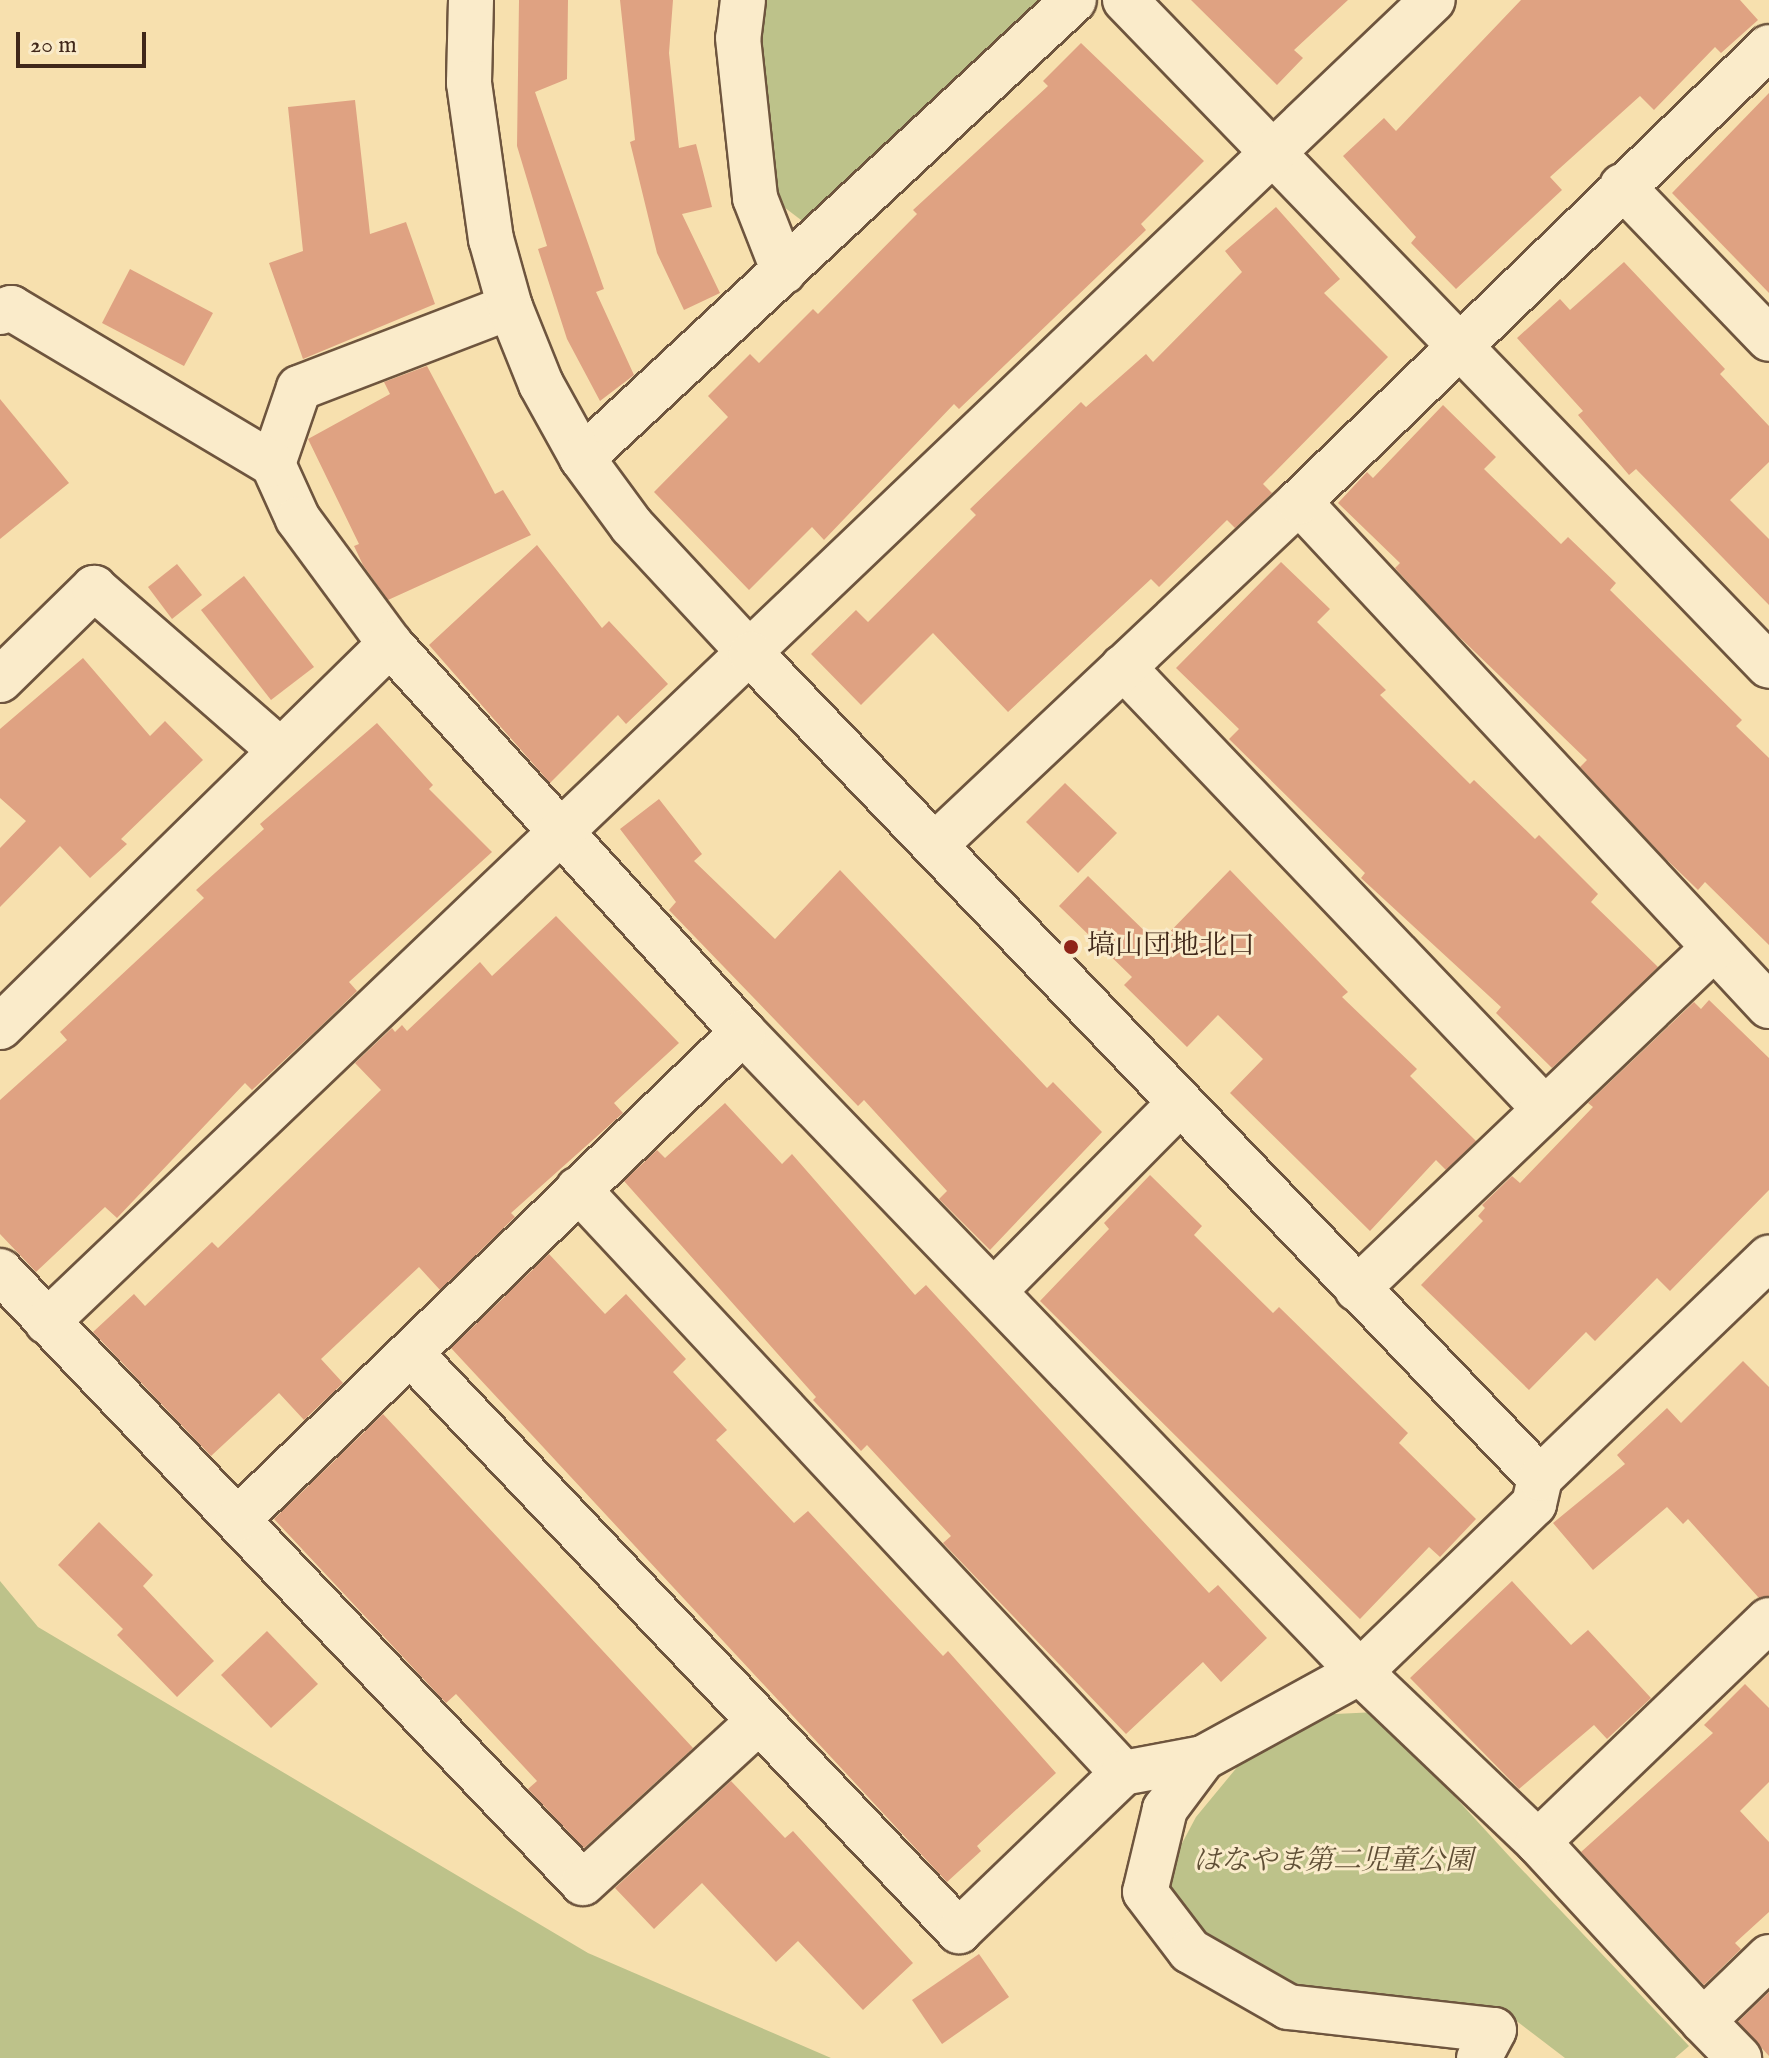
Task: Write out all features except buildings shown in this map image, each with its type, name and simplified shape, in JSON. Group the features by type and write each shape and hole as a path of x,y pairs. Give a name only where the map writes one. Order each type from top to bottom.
{"street":[{"path":"471,0 469,83 477,164 510,307 541,384 582,458 632,526 751,654 1540,1478"},
{"path":"743,0 738,38 755,198 784,272"},
{"path":"582,458 1074,0"},
{"path":"1125,0 1461,342 1769,666"},
{"path":"47,1322 1276,154 1433,0"},
{"path":"935,845 1299,502 1769,47"},
{"path":"1622,186 1769,339"},
{"path":"273,464 299,388 510,307"},
{"path":"0,312 11,308 273,464 298,519 390,644 558,835 743,1032 1360,1672 1538,1842 1739,2058"},
{"path":"1299,502 1769,1006"},
{"path":"0,680 94,588 280,750"},
{"path":"0,1027 390,644"},
{"path":"1123,667 1544,1108"},
{"path":"1357,1289 1713,949"},
{"path":"238,1519 743,1032"},
{"path":"995,1290 1179,1104"},
{"path":"578,1189 1123,1773"},
{"path":"411,1354 757,1723 959,1931 1123,1773 1203,1758 1360,1672 1534,1504 1540,1478 1769,1258"},
{"path":"0,1271 583,1883 757,1723"},
{"path":"1538,1842 1769,1620"},
{"path":"1203,1758 1165,1809 1145,1892 1190,1951 1288,2007 1494,2030 1479,2058"},
{"path":"1703,2021 1769,1957"}],"green space":[{"path":"756,0 1040,0 805,223 776,201"},
{"path":"0,1581 38,1627 588,1953 831,2058 0,2058"},
{"name":"はなやま第二児童公園","path":"1377,1712 1689,2046 1675,2058 1565,2058 1510,2016 1304,1997 1205,1946 1163,1879 1196,1817 1262,1737 1314,1715"}],"place":[{"name":"塙山団地北口","path":"1071,947"}]}
